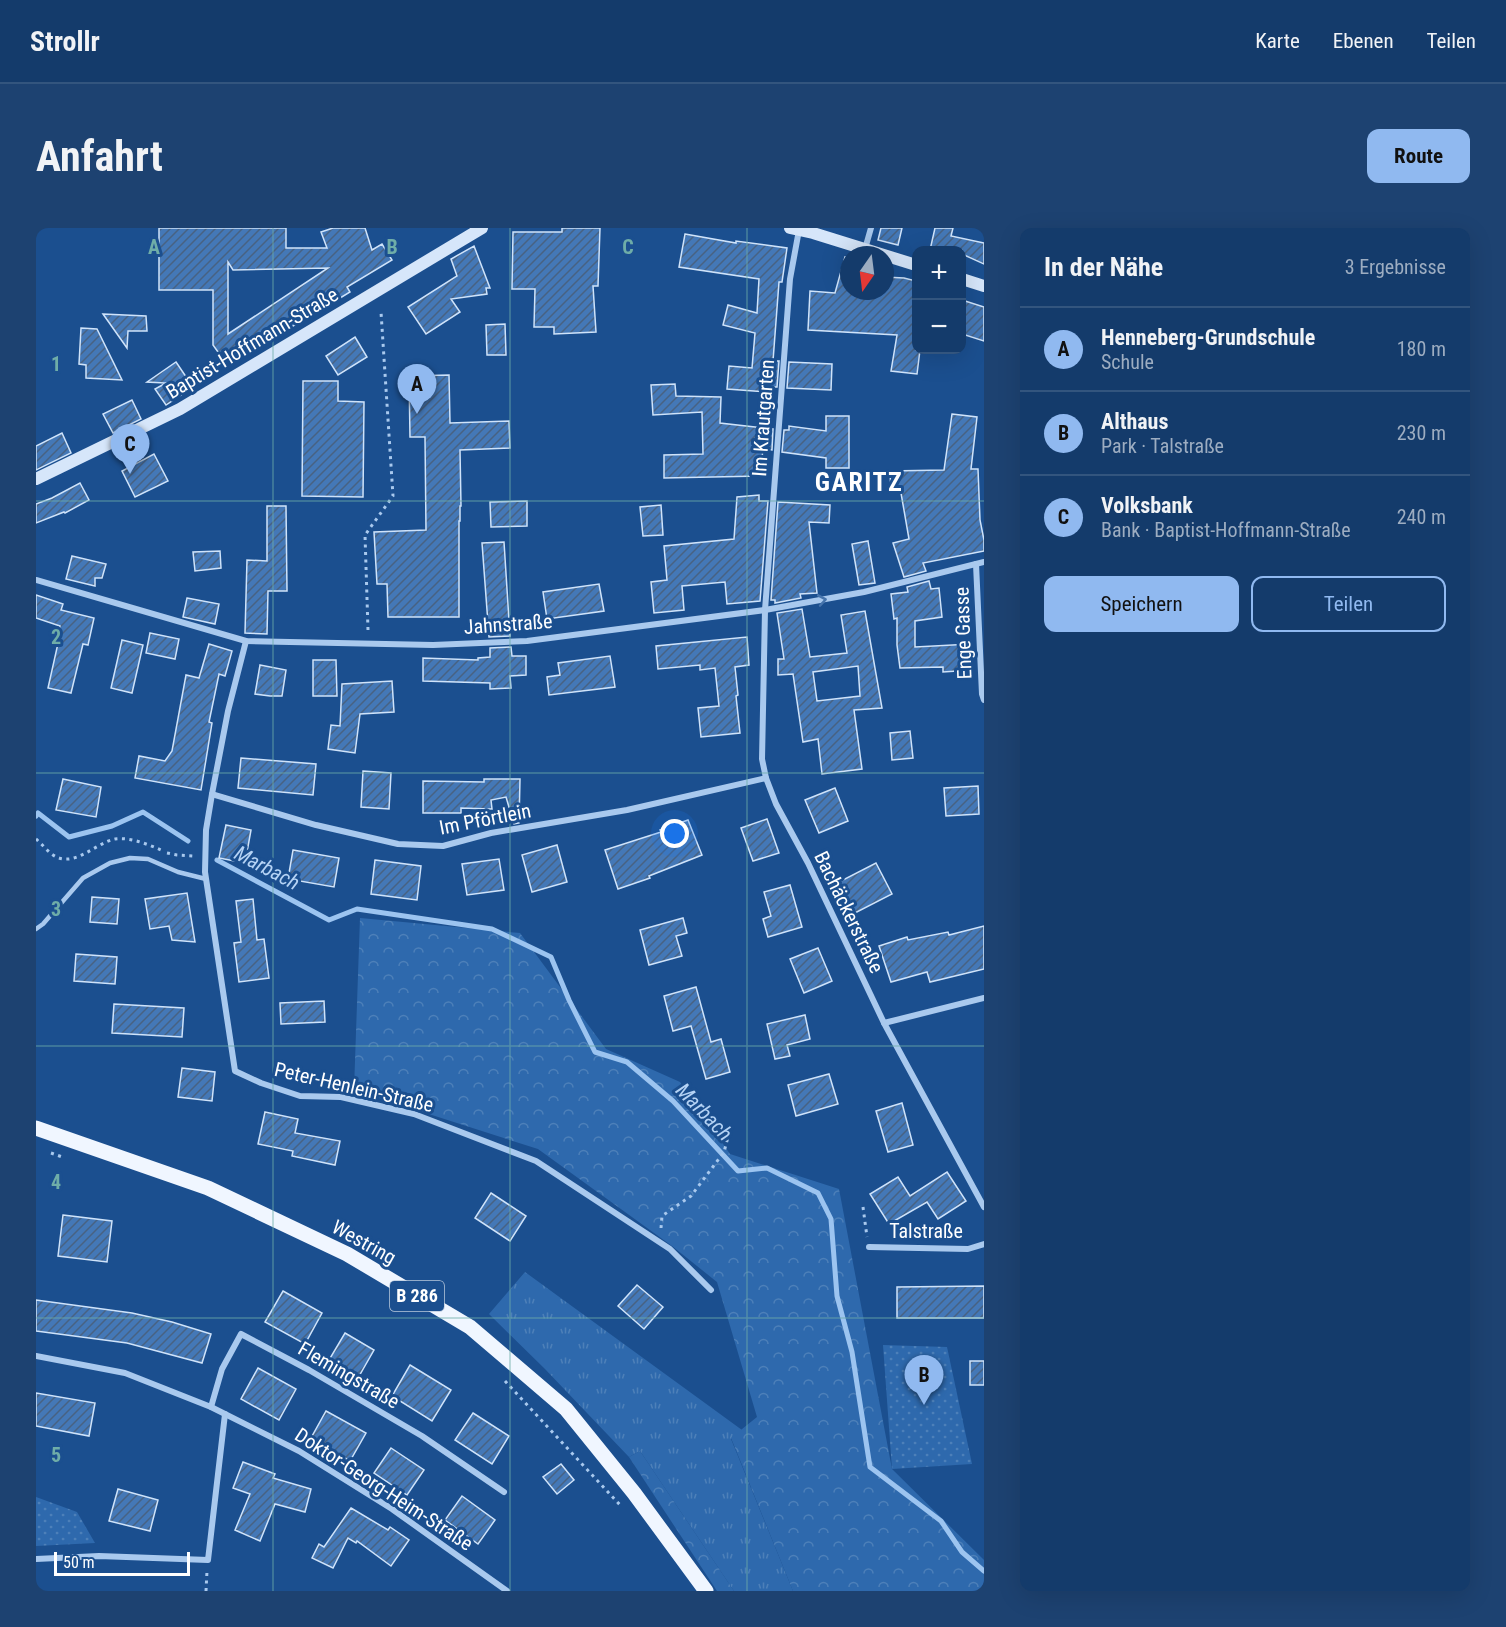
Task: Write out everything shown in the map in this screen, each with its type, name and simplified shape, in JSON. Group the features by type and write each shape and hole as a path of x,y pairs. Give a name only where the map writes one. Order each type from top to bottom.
{"main road":[{"name":"Westring","path":"36,1128 208,1188 347,1254 470,1327 566,1409 634,1493 706,1591"}],"street":[{"name":"Baptist-Hoffmann-Straße","path":"36,479 180,409 483,228"},
{"path":"866,246 870,228"},
{"path":"795,229 854,246"},
{"name":"Im Krautgarten","path":"765,610 795,229"},
{"path":"894,258 912,264"},
{"path":"966,280 984,286"},
{"name":"Jahnstraße","path":"36,580 246,641 433,645 527,641 765,610 864,592 984,562"},
{"name":"Enge Gasse","path":"976,564 984,700"},
{"name":"Bachäckerstraße","path":"765,610 762,759 766,778 776,804 808,863 884,1023 984,1207"},
{"name":"Peter-Henlein-Straße","path":"246,641 228,711 206,830 206,876 235,1071 261,1083 300,1096 340,1097 414,1114 536,1161 670,1249 711,1290"},
{"name":"Im Pförtlein","path":"212,794 316,825 398,844 443,846 491,833 627,810 766,778"},
{"path":"884,1023 984,999"},
{"name":"Talstraße","path":"868,1247 968,1249 984,1244"},
{"name":"Flemingstraße","path":"211,1407 222,1369 241,1335 309,1370 422,1436 504,1492"},
{"name":"Doktor-Georg-Heim-Straße","path":"36,1356 125,1373 211,1407 298,1451 392,1509 507,1591"},
{"path":"36,1559 99,1556 208,1560 225,1414"}],"lane":[{"path":"36,929 83,879 110,863 130,858 148,859 178,872 206,876"}],"path":[{"path":"368,630 365,535 393,496 381,312"},
{"path":"661,1234 662,1216 691,1196 724,1152 728,1137"},
{"path":"46,1150 67,1158"},
{"path":"863,1207 868,1247"},
{"path":"505,1380 626,1512"},
{"path":"206,1591 208,1560"}],"green space":[{"path":"360,918 520,933 606,1049 680,1082 730,1154 839,1189 892,1469 984,1560 984,1591 793,1591 731,1438 757,1417 717,1282 672,1246 538,1149 354,1090"},
{"path":"525,1272 742,1430 731,1439 793,1591 734,1591 640,1451 629,1457 489,1314"},
{"path":"883,1345 947,1347 972,1464 892,1469"},
{"path":"640,1451 734,1591 717,1591 629,1457"},
{"path":"36,1497 77,1512 95,1543 36,1546"}],"building":[{"path":"159,228 286,228 286,248 327,248 321,232 333,228 365,228 372,250 382,244 392,260 347,287 350,292 276,337 275,335 228,366 213,345 213,290 159,290","holes":["228,262 233,270 328,268 228,334"]},
{"path":"562,228 600,228 598,286 593,286 596,332 554,334 554,327 534,327 535,289 512,289 513,232 562,232"},
{"path":"881,228 902,228 898,245 878,240"},
{"path":"935,228 953,228 951,236 984,243 984,264 966,256 966,246 931,246"},
{"path":"685,234 736,243 736,241 787,248 782,282 779,282 773,361 779,361 777,387 767,387 767,392 727,389 729,366 752,368 755,333 723,325 728,305 757,313 759,279 679,267"},
{"path":"474,246 490,288 486,288 487,294 451,299 460,312 426,334 408,307 457,276 451,259"},
{"path":"840,275 840,300 894,300 894,277 912,280 912,354 920,354 917,374 891,371 897,335 808,330 810,291 835,293"},
{"path":"966,301 984,307 984,341 966,335"},
{"path":"103,314 146,316 147,331 128,331 127,348"},
{"path":"505,324 506,355 487,355 486,325"},
{"path":"81,328 97,329 122,380 86,378 86,365 79,364"},
{"path":"355,337 367,357 338,375 326,356"},
{"path":"176,362 193,387 166,405 155,389 166,383 147,382"},
{"path":"789,362 832,364 831,390 787,388"},
{"path":"449,375 450,423 509,421 510,448 460,450 459,617 388,617 387,584 377,584 374,532 426,530 425,437 410,437 409,376"},
{"path":"303,381 338,381 338,401 364,402 363,497 302,496"},
{"path":"675,384 676,396 721,397 720,423 773,429 772,450 763,449 760,476 664,478 664,455 703,454 702,412 653,415 651,385"},
{"path":"132,400 141,419 113,433 103,414"},
{"path":"952,414 977,417 971,469 978,469 984,551 923,563 926,571 904,577 893,543 909,539 901,493 891,493 890,471 944,470"},
{"path":"826,416 849,416 849,468 826,468 826,458 782,452 784,430 789,430 789,426 826,431"},
{"path":"62,433 71,453 36,470 36,446"},
{"path":"154,454 168,481 135,497 122,471"},
{"path":"80,483 89,500 65,513 36,523 36,504"},
{"path":"759,495 759,501 768,501 760,601 727,604 725,582 682,586 684,610 654,613 651,582 667,580 664,546 734,539 737,497"},
{"path":"527,501 527,526 491,527 490,502"},
{"path":"778,502 830,505 829,523 809,522 817,593 800,594 801,598 775,603 775,600 771,600"},
{"path":"661,505 663,535 643,536 640,507"},
{"path":"267,506 286,506 287,591 268,591 267,634 245,633 247,560 267,561"},
{"path":"868,541 875,583 859,585 852,544"},
{"path":"504,542 510,636 489,637 482,543"},
{"path":"220,551 221,568 195,571 193,552"},
{"path":"72,556 106,564 102,578 95,578 95,586 66,579"},
{"path":"929,581 931,589 939,588 942,617 915,621 915,647 971,644 972,670 943,672 943,667 900,668 897,618 894,619 891,594 908,592 907,587"},
{"path":"599,584 604,611 547,619 543,592"},
{"path":"36,595 63,604 61,610 94,618 88,645 83,644 71,693 48,688 60,626 36,618"},
{"path":"187,598 219,604 215,624 183,617"},
{"path":"802,609 810,657 847,653 841,615 865,611 882,708 854,710 862,769 822,774 818,739 803,742 793,674 778,675 778,659 784,659 777,613","holes":["858,666 860,696 817,701 813,672"]},
{"path":"150,633 179,639 175,659 146,653"},
{"path":"747,637 749,665 735,667 740,733 701,737 698,708 719,706 715,668 700,670 700,665 658,669 656,646"},
{"path":"122,640 143,645 132,693 111,688"},
{"path":"209,644 232,651 225,676 219,674 209,722 212,723 201,790 135,778 139,756 165,761 172,751 186,675 199,678"},
{"path":"511,647 512,656 526,656 526,675 510,676 511,688 490,689 490,683 423,681 423,658 478,660 478,658 490,657 490,648"},
{"path":"610,656 615,687 549,695 547,677 560,675 558,663"},
{"path":"313,660 336,660 337,696 313,696"},
{"path":"260,665 286,670 282,696 255,694"},
{"path":"392,681 394,712 360,714 355,753 328,749 331,725 340,726 342,684"},
{"path":"910,731 913,758 892,760 890,733"},
{"path":"241,758 316,764 313,795 238,788"},
{"path":"363,771 391,773 389,809 361,807"},
{"path":"63,779 101,787 96,817 56,810"},
{"path":"484,779 520,779 519,823 514,824 506,797 491,800 492,809 461,808 461,813 423,813 423,781 484,782"},
{"path":"978,786 979,814 946,816 944,788"},
{"path":"835,788 848,821 819,833 805,800"},
{"path":"767,819 779,853 753,861 741,828"},
{"path":"688,820 702,855 649,876 650,878 618,889 605,850 661,832 660,830"},
{"path":"226,825 251,830 245,863 219,858"},
{"path":"557,845 567,882 532,892 522,855"},
{"path":"293,850 339,858 334,887 288,879"},
{"path":"499,859 504,890 467,895 462,864"},
{"path":"375,860 421,866 417,900 371,894"},
{"path":"876,863 892,894 853,914 837,883"},
{"path":"790,885 802,927 768,937 763,919 771,916 764,892"},
{"path":"187,893 195,942 172,940 169,926 150,929 145,899"},
{"path":"92,897 119,899 117,924 90,922"},
{"path":"253,899 257,940 264,939 269,978 239,982 234,943 241,942 236,901"},
{"path":"683,918 687,933 676,936 682,956 649,965 640,930"},
{"path":"984,926 984,969 930,982 927,972 891,982 879,946 907,937 908,940 948,932 949,935"},
{"path":"818,948 832,981 804,993 790,959"},
{"path":"76,954 117,957 115,984 74,981"},
{"path":"696,987 711,1042 721,1039 730,1072 706,1079 691,1026 673,1031 664,996"},
{"path":"324,1001 325,1022 281,1024 280,1003"},
{"path":"114,1004 184,1008 182,1037 112,1033"},
{"path":"805,1015 810,1039 787,1045 790,1056 775,1059 767,1024"},
{"path":"182,1068 215,1072 212,1101 178,1097"},
{"path":"829,1074 838,1104 796,1116 788,1085"},
{"path":"902,1103 913,1145 888,1152 876,1111"},
{"path":"265,1112 298,1119 295,1133 340,1141 335,1165 292,1156 293,1151 258,1144"},
{"path":"947,1172 966,1201 938,1219 927,1202 889,1224 870,1194 898,1177 910,1196"},
{"path":"491,1193 526,1216 510,1241 475,1218"},
{"path":"63,1215 112,1221 107,1262 58,1256"},
{"path":"637,1285 663,1307 644,1329 618,1306"},
{"path":"984,1286 984,1318 897,1318 897,1287"},
{"path":"283,1291 322,1313 305,1344 265,1322"},
{"path":"36,1300 132,1313 211,1334 202,1363 127,1343 36,1331"},
{"path":"345,1333 374,1350 358,1378 329,1360"},
{"path":"970,1361 984,1361 984,1385 970,1385"},
{"path":"410,1365 451,1390 432,1421 392,1396"},
{"path":"258,1368 296,1389 279,1420 241,1399"},
{"path":"36,1393 95,1403 89,1436 36,1426"},
{"path":"326,1411 366,1433 350,1461 311,1438"},
{"path":"473,1413 509,1436 492,1464 455,1440"},
{"path":"391,1448 424,1470 407,1495 374,1473"},
{"path":"243,1462 275,1474 273,1478 311,1489 305,1512 275,1504 260,1541 235,1530 250,1494 233,1488"},
{"path":"561,1464 574,1480 557,1494 543,1477"},
{"path":"118,1489 158,1500 150,1531 109,1521"},
{"path":"462,1496 495,1520 478,1544 445,1520"},
{"path":"351,1508 388,1530 390,1527 409,1540 391,1566 357,1541 356,1543 348,1538 333,1568 312,1558 319,1544 324,1547"}],"waterway":[{"name":"Marbach","path":"36,816 38,813 69,837 112,826 143,812 188,841"},
{"name":"Marbach","path":"217,860 329,920 357,909 492,929 551,957 595,1052 627,1062 673,1101 738,1171 767,1168 818,1193 831,1219 837,1296 852,1352 870,1467 941,1521 962,1552 984,1571"}],"place":[{"name":"Henneberg-Grundschule","path":"417,414"},
{"name":"Volksbank","path":"130,474"},
{"name":"Althaus","path":"924,1405"}],"district":[{"name":"GARITZ","path":"859,482"}]}
